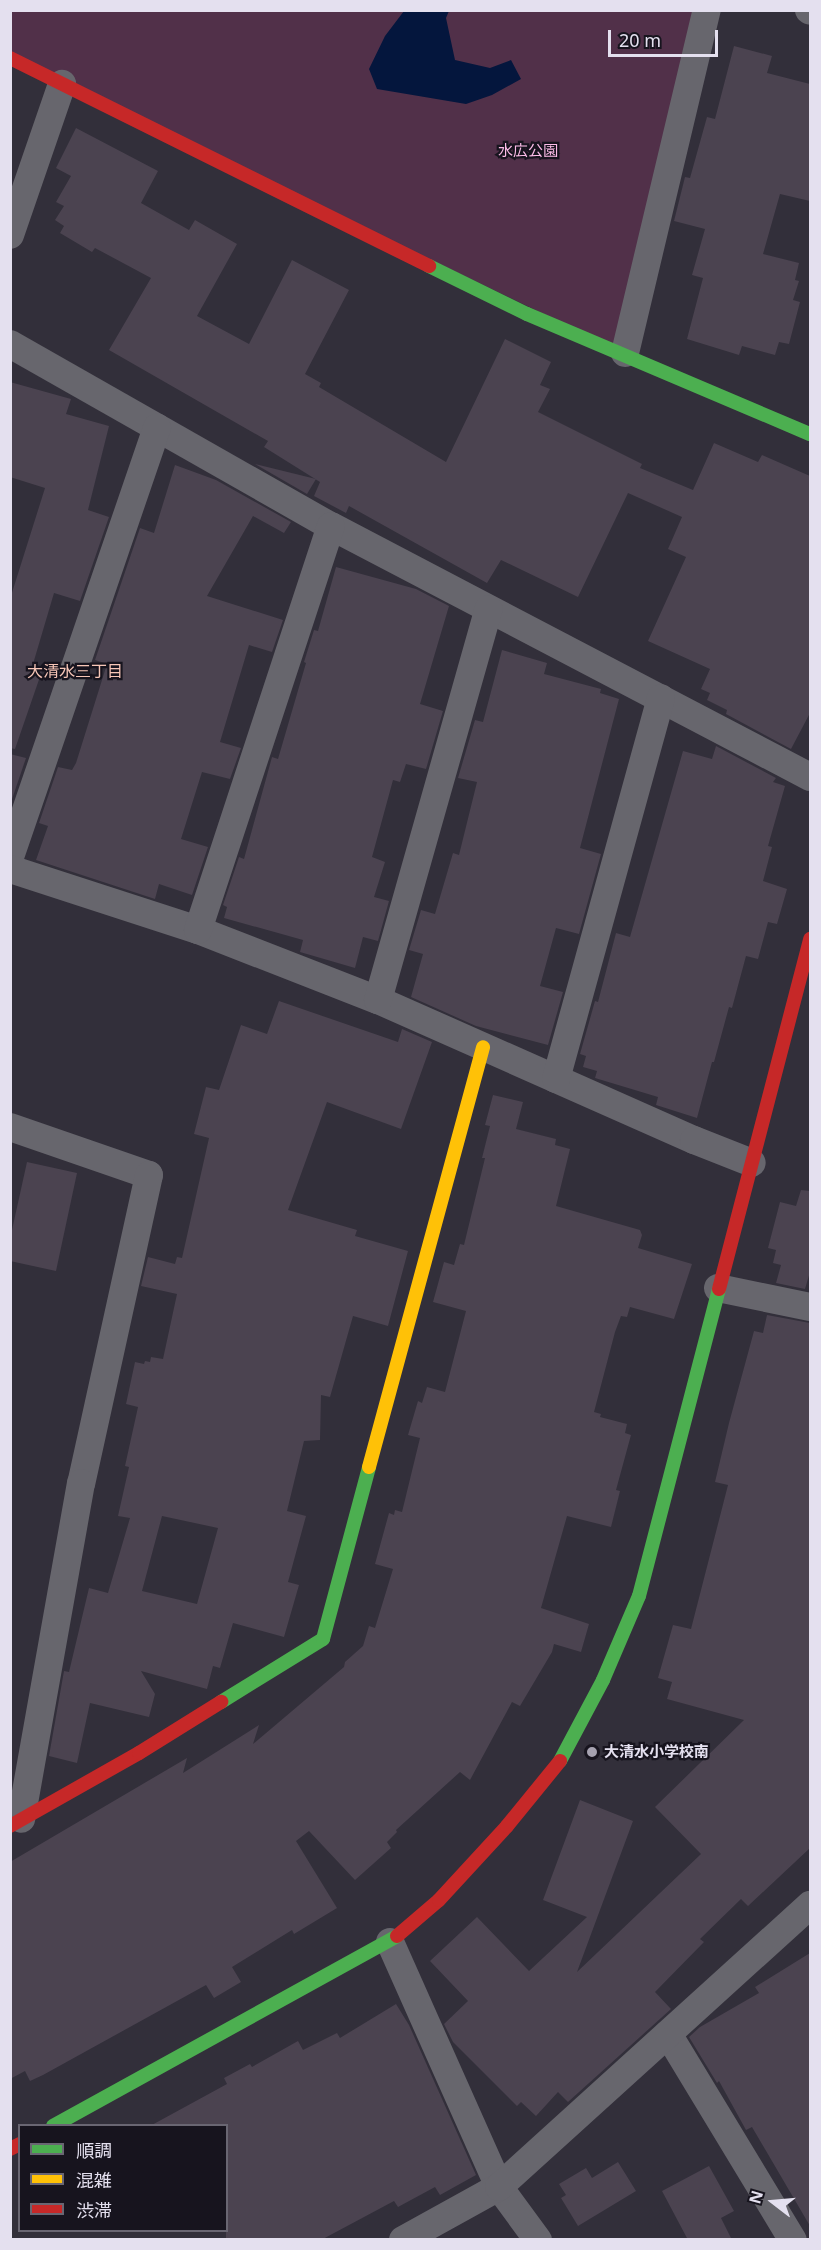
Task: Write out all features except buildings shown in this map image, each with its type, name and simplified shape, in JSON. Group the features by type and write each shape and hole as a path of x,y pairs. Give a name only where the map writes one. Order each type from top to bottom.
{"street":[{"path":"625,353 707,10"},
{"path":"10,58 527,314 625,353 810,434"},
{"path":"10,235 62,84"},
{"path":"10,344 331,526 810,777"},
{"path":"10,857 157,427"},
{"path":"198,930 331,526"},
{"path":"378,1000 489,609"},
{"path":"556,1079 661,698"},
{"path":"10,869 198,930 378,1000 693,1140 753,1162"},
{"path":"57,2124 390,1942 439,1900 507,1827 562,1758 603,1680 639,1596 810,939"},
{"path":"16,1823 139,1753 323,1639 483,1047"},
{"path":"10,1126 149,1175 81,1483 16,1823"},
{"path":"718,1288 810,1307"},
{"path":"403,2240 500,2187 668,2034 807,1917"},
{"path":"390,1942 500,2187 537,2240"},
{"path":"668,2034 793,2240"}],"green space":[{"name":"水広公園","path":"10,11 707,11 625,353 11,58"}],"water":[{"path":"404,11 449,11 446,18 455,60 490,68 511,60 521,79 492,95 466,104 377,89 369,69 385,36"}],"traffic: fast":[{"path":"429,266 527,314 810,434"},
{"path":"560,1761 603,1680 639,1596 719,1289"},
{"path":"221,1702 323,1639 369,1467"},
{"path":"57,2124 397,1936"}],"traffic: slow":[{"path":"369,1467 483,1047"}],"traffic: jam":[{"path":"10,58 429,266"},
{"path":"719,1289 810,939"},
{"path":"10,1826 139,1753 221,1702"},
{"path":"397,1936 439,1900 507,1826 560,1761"},
{"path":"10,2149 18,2145"}],"place":[{"name":"大清水小学校南","path":"592,1752"}],"district":[{"name":"大清水三丁目","path":"75,671"}]}
